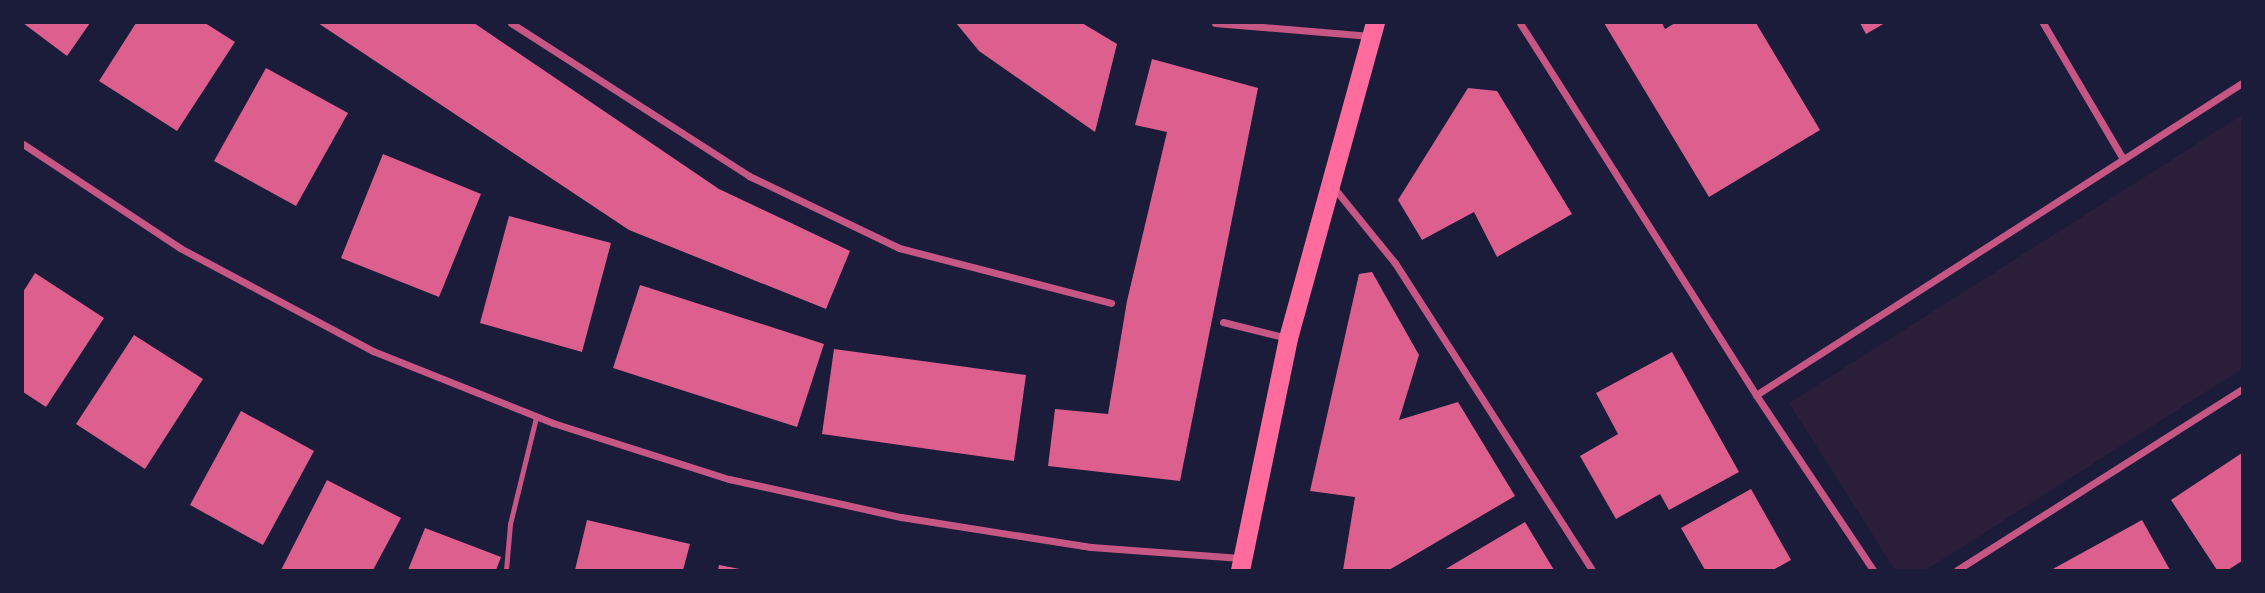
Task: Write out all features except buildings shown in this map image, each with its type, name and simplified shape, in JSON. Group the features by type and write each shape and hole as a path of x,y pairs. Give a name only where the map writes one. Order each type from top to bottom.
{"highway":[{"path":"1240,564 1288,338 1373,30"}],"street":[{"path":"511,23 749,176 899,248 1111,303"},
{"path":"1215,23 1373,30"},
{"path":"1520,23 1756,395 1873,570"},
{"path":"2043,23 2123,159"},
{"path":"1756,395 2242,83"},
{"path":"23,144 180,248 337,332 536,416 729,479 901,517 1090,547 1240,564"},
{"path":"1331,185 1395,263 1592,570"},
{"path":"1223,322 1288,338"},
{"path":"1957,570 2242,390"}],"lane":[{"path":"506,570 510,524 536,416"}],"shaded area":[{"path":"2242,115 2242,369 1926,570 1895,570 1789,403"}]}
